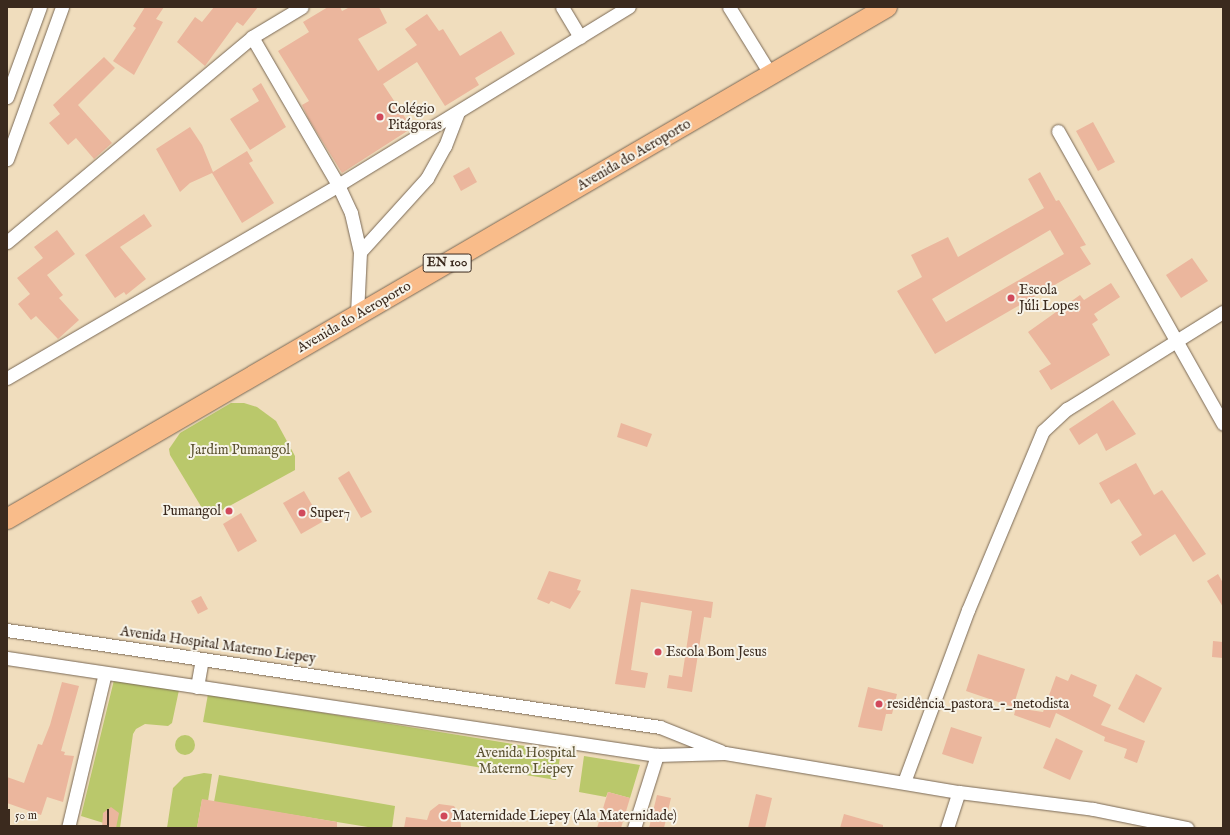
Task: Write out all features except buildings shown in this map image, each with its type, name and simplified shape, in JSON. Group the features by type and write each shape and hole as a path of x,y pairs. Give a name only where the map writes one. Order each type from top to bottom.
{"main road":[{"name":"Avenida do Aeroporto","path":"7,519 887,7"}],"street":[{"path":"7,97 40,7"},
{"path":"7,159 62,7"},
{"path":"7,242 252,38 302,7"},
{"path":"562,7 580,37"},
{"path":"7,378 338,185 629,7"},
{"path":"729,7 771,75"},
{"path":"252,38 338,185 351,213 360,252 357,314"},
{"path":"360,252 426,178 444,146 458,112"},
{"path":"1058,131 1223,424"},
{"path":"904,782 968,610 1043,431 1067,409 1223,312"},
{"name":"Avenida Hospital Materno Liepey","path":"7,630 660,727 725,753"},
{"path":"7,658 657,755 725,753 959,792 1093,809 1187,828"},
{"path":"197,687 202,659"},
{"path":"68,828 105,673"},
{"path":"634,828 657,755"},
{"path":"947,828 959,792"}],"green space":[{"name":"Jardim Pumangol","path":"231,403 244,403 257,407 276,421 295,456 295,470 213,515 205,513 170,455 169,449 180,433"},
{"path":"114,680 179,690 172,723 168,726 145,724 136,729 133,734 120,828 81,816"},
{"name":"Avenida Hospital Materno Liepey","path":"208,694 561,752 556,780 203,722"},
{"path":"185,735 192,738 195,745 192,752 185,755 178,752 175,745 178,738"},
{"path":"584,756 640,765 630,798 608,792 606,797 579,792"},
{"path":"204,773 212,774 208,801 202,800 197,828 167,828 173,788 184,777"},
{"path":"219,775 395,806 392,828 374,828 214,802"}],"place":[{"name":"Colégio Pitágoras","path":"380,117"},
{"name":"Escola Júli Lopes","path":"1011,298"},
{"name":"Pumangol","path":"229,511"},
{"name":"Super7","path":"302,513"},
{"name":"Escola Bom Jesus","path":"658,652"},
{"name":"residência_pastora_-_metodista","path":"879,704"},
{"name":"Maternidade Liepey (Ala Maternidade)","path":"444,816"}]}
